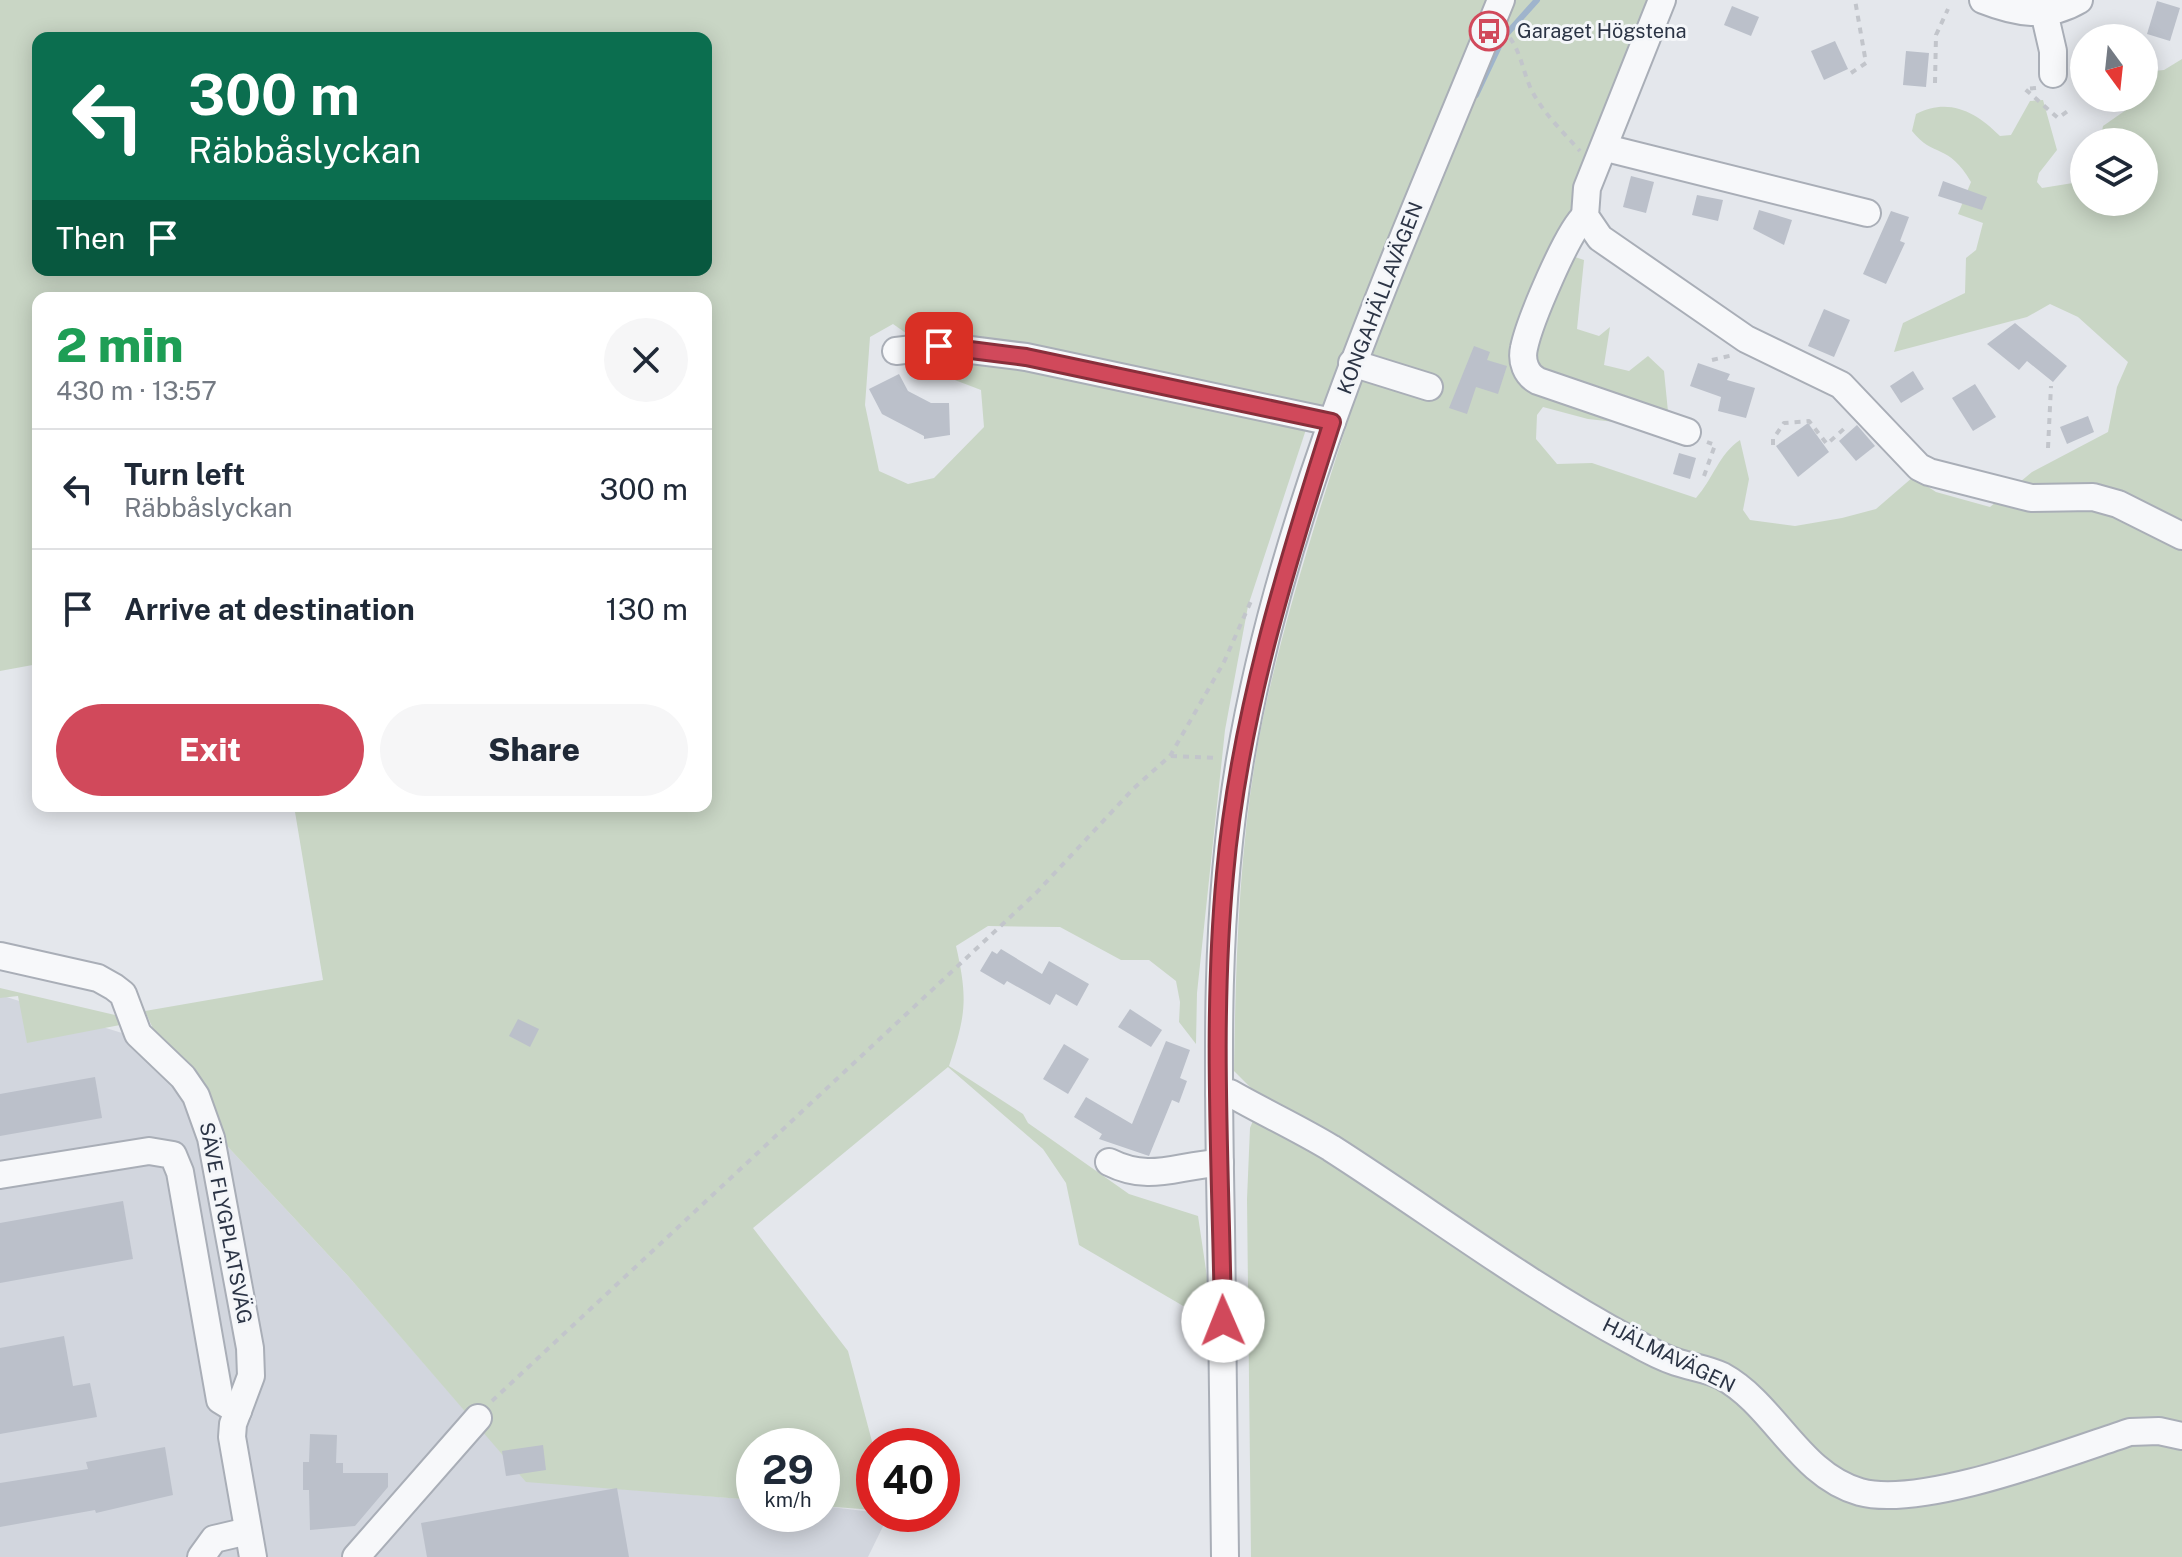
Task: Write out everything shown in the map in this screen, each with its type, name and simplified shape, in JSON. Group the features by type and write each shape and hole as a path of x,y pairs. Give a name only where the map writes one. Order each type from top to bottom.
{"street":[{"name":"KONGAHÄLLAVÄGEN","path":"1225,1557 1219,1093 1225,873 1240,759 1280,591 1352,363 1501,0"},
{"path":"1662,0 1587,188 1585,216 1600,238 1746,339 1841,385 1919,467 2031,498 2093,497 2118,504 2182,536"},
{"path":"1983,0 2029,14 2079,0"},
{"path":"2044,12 2053,51 2053,74"},
{"path":"1600,159 1867,213"},
{"path":"1585,216 1566,245 1530,332 1523,351 1527,372 1538,381 1687,432"},
{"path":"896,351 939,346 1026,357 1332,422"},
{"path":"1352,363 1429,387"},
{"name":"SÄVE FLYGPLATSVÄG","path":"0,956 98,978 114,987 123,994 138,1034 183,1077 196,1096 211,1138 250,1348 251,1376 232,1437 253,1557"},
{"name":"HJÄLMAVÄGEN","path":"1219,1093 1230,1093 1329,1148 1423,1213 1631,1341 1675,1362 1720,1375 1756,1399 1798,1450 1833,1478 1860,1492 1911,1495 1949,1488 2130,1432 2159,1431 2182,1436"},
{"path":"0,1175 149,1151 173,1155 180,1172 220,1400 238,1411"},
{"path":"1109,1162 1132,1173 1147,1174 1220,1163"},
{"path":"356,1557 478,1418"},
{"path":"201,1557 214,1539 248,1531"}],"path":[{"path":"1851,73 1866,63 1865,41 1855,0"},
{"path":"1935,83 1936,35 1948,9"},
{"path":"1510,37 1521,54 1527,80 1539,103 1600,159"},
{"path":"2053,74 2042,87 2025,89 2058,118 2069,110"},
{"path":"2048,448 2051,386"},
{"path":"1773,445 1773,439 1784,423 1809,421 1827,444 1846,427"},
{"path":"1687,432 1715,445 1704,476"},
{"path":"478,1418 650,1250 1037,892 1134,788 1170,756 1224,662 1245,610 1256,594 1266,589 1280,591"},
{"path":"1170,756 1240,759"}],"shaded area":[{"path":"0,995 122,1033 348,1276 526,1481 736,1498 736,1532 840,1532 840,1508 856,1510 856,1532 880,1532 868,1557 0,1557"}],"green space":[{"path":"0,0 1671,0 1575,257 1584,260 1577,329 1599,336 1610,327 1604,365 1629,371 1648,356 1664,371 1669,422 1629,417 1615,422 1588,419 1543,407 1537,415 1536,439 1557,464 1592,463 1696,498 1727,452 1740,440 1749,479 1743,510 1750,520 1795,526 1842,518 1876,509 1913,477 1936,492 1990,507 2032,472 2108,432 2117,387 2128,362 2078,317 2050,304 2027,317 1894,352 1903,323 1965,293 1966,258 1976,250 1983,223 1958,214 1971,182 1955,161 1927,145 1912,131 1916,114 1928,109 1951,107 1972,114 2000,136 2011,135 2030,101 2043,100 2057,150 2039,173 2037,182 2042,188 2070,183 2070,216 2158,216 2158,128 2103,128 2123,112 2158,112 2158,71 2182,59 2182,1557 1251,1557 1247,1199 1250,1128 1262,1099 1234,1071 1236,974 1246,827 1261,731 1299,579 1352,408 1314,405 1248,606 1225,730 1197,993 1196,1044 1179,1022 1180,1002 1176,981 1149,960 1121,960 1060,927 988,926 956,946 964,994 962,1020 949,1066 1023,1114 1028,1123 1129,1194 1198,1216 1214,1324 1079,1245 1066,1183 1043,1149 948,1067 753,1228 848,1351 868,1428 856,1428 856,1509 840,1507 840,1428 736,1428 736,1499 526,1482 348,1276 122,1033 154,1031 145,1011 323,980 295,812 712,812 712,292 32,292 32,665 0,671","holes":["893,324 910,336 913,364 981,390 984,427 934,478 908,484 879,471 865,405 870,337"]},
{"path":"0,988 115,1015 120,1025 27,1043 18,996 0,998"}],"building":[{"path":"2157,1 2180,8 2170,41 2158,37 2158,24 2150,24"},
{"path":"1732,6 1759,17 1751,36 1724,25"},
{"path":"1835,41 1848,69 1824,80 1811,51"},
{"path":"1906,51 1929,53 1926,87 1903,85"},
{"path":"1631,176 1654,182 1646,213 1623,207"},
{"path":"1943,181 1987,197 1982,210 1938,196"},
{"path":"1697,195 1723,200 1718,221 1692,215"},
{"path":"1759,210 1792,220 1784,245 1753,229"},
{"path":"1891,211 1909,217 1900,241 1905,243 1886,284 1863,274"},
{"path":"1824,309 1850,320 1834,357 1808,346"},
{"path":"2015,323 2067,366 2053,382 2027,361 2019,370 1987,344"},
{"path":"1474,346 1490,352 1487,360 1507,366 1498,394 1476,387 1467,414 1449,408"},
{"path":"1698,363 1730,374 1727,380 1755,388 1746,418 1718,411 1721,397 1690,386"},
{"path":"1913,371 1924,389 1901,403 1890,386"},
{"path":"899,374 908,391 931,403 949,403 950,435 924,439 924,436 882,414 869,389"},
{"path":"1975,384 1996,417 1973,431 1952,398"},
{"path":"2088,416 2094,432 2067,444 2060,427"},
{"path":"1808,423 1829,452 1798,477 1776,446"},
{"path":"1857,425 1875,446 1856,461 1839,441"},
{"path":"1679,453 1696,458 1690,479 1673,474"},
{"path":"1001,949 1042,974 1049,961 1089,984 1077,1006 1056,994 1050,1005 1007,981 1004,985 980,971 992,951 997,954"},
{"path":"1130,1009 1162,1030 1151,1047 1118,1027"},
{"path":"518,1019 539,1029 530,1047 509,1036"},
{"path":"1166,1041 1190,1050 1180,1078 1187,1081 1179,1103 1172,1100 1149,1156 1099,1139 1102,1134 1074,1117 1086,1097 1132,1124"},
{"path":"1064,1044 1089,1059 1068,1094 1043,1079"},
{"path":"95,1077 102,1118 0,1136 0,1094"},
{"path":"123,1201 133,1259 0,1283 0,1223"},
{"path":"64,1336 73,1386 90,1383 97,1417 0,1434 0,1348"},
{"path":"310,1434 337,1435 336,1463 343,1463 343,1473 388,1473 388,1487 355,1526 310,1530 309,1490 303,1490 303,1462 309,1462"},
{"path":"543,1445 546,1470 506,1476 502,1451"},
{"path":"165,1447 173,1495 96,1513 95,1510 0,1527 0,1483 88,1469 86,1462"},
{"path":"617,1488 629,1557 427,1557 421,1523"}],"waterway":[{"path":"1476,95 1503,38 1537,0"}],"place":[{"name":"Garaget Högstena","path":"1489,31"}],"route":[{"path":"939,346 1026,357 1332,422 1280,591 1257,679 1240,759 1225,873 1219,1067 1223,1321"}]}
